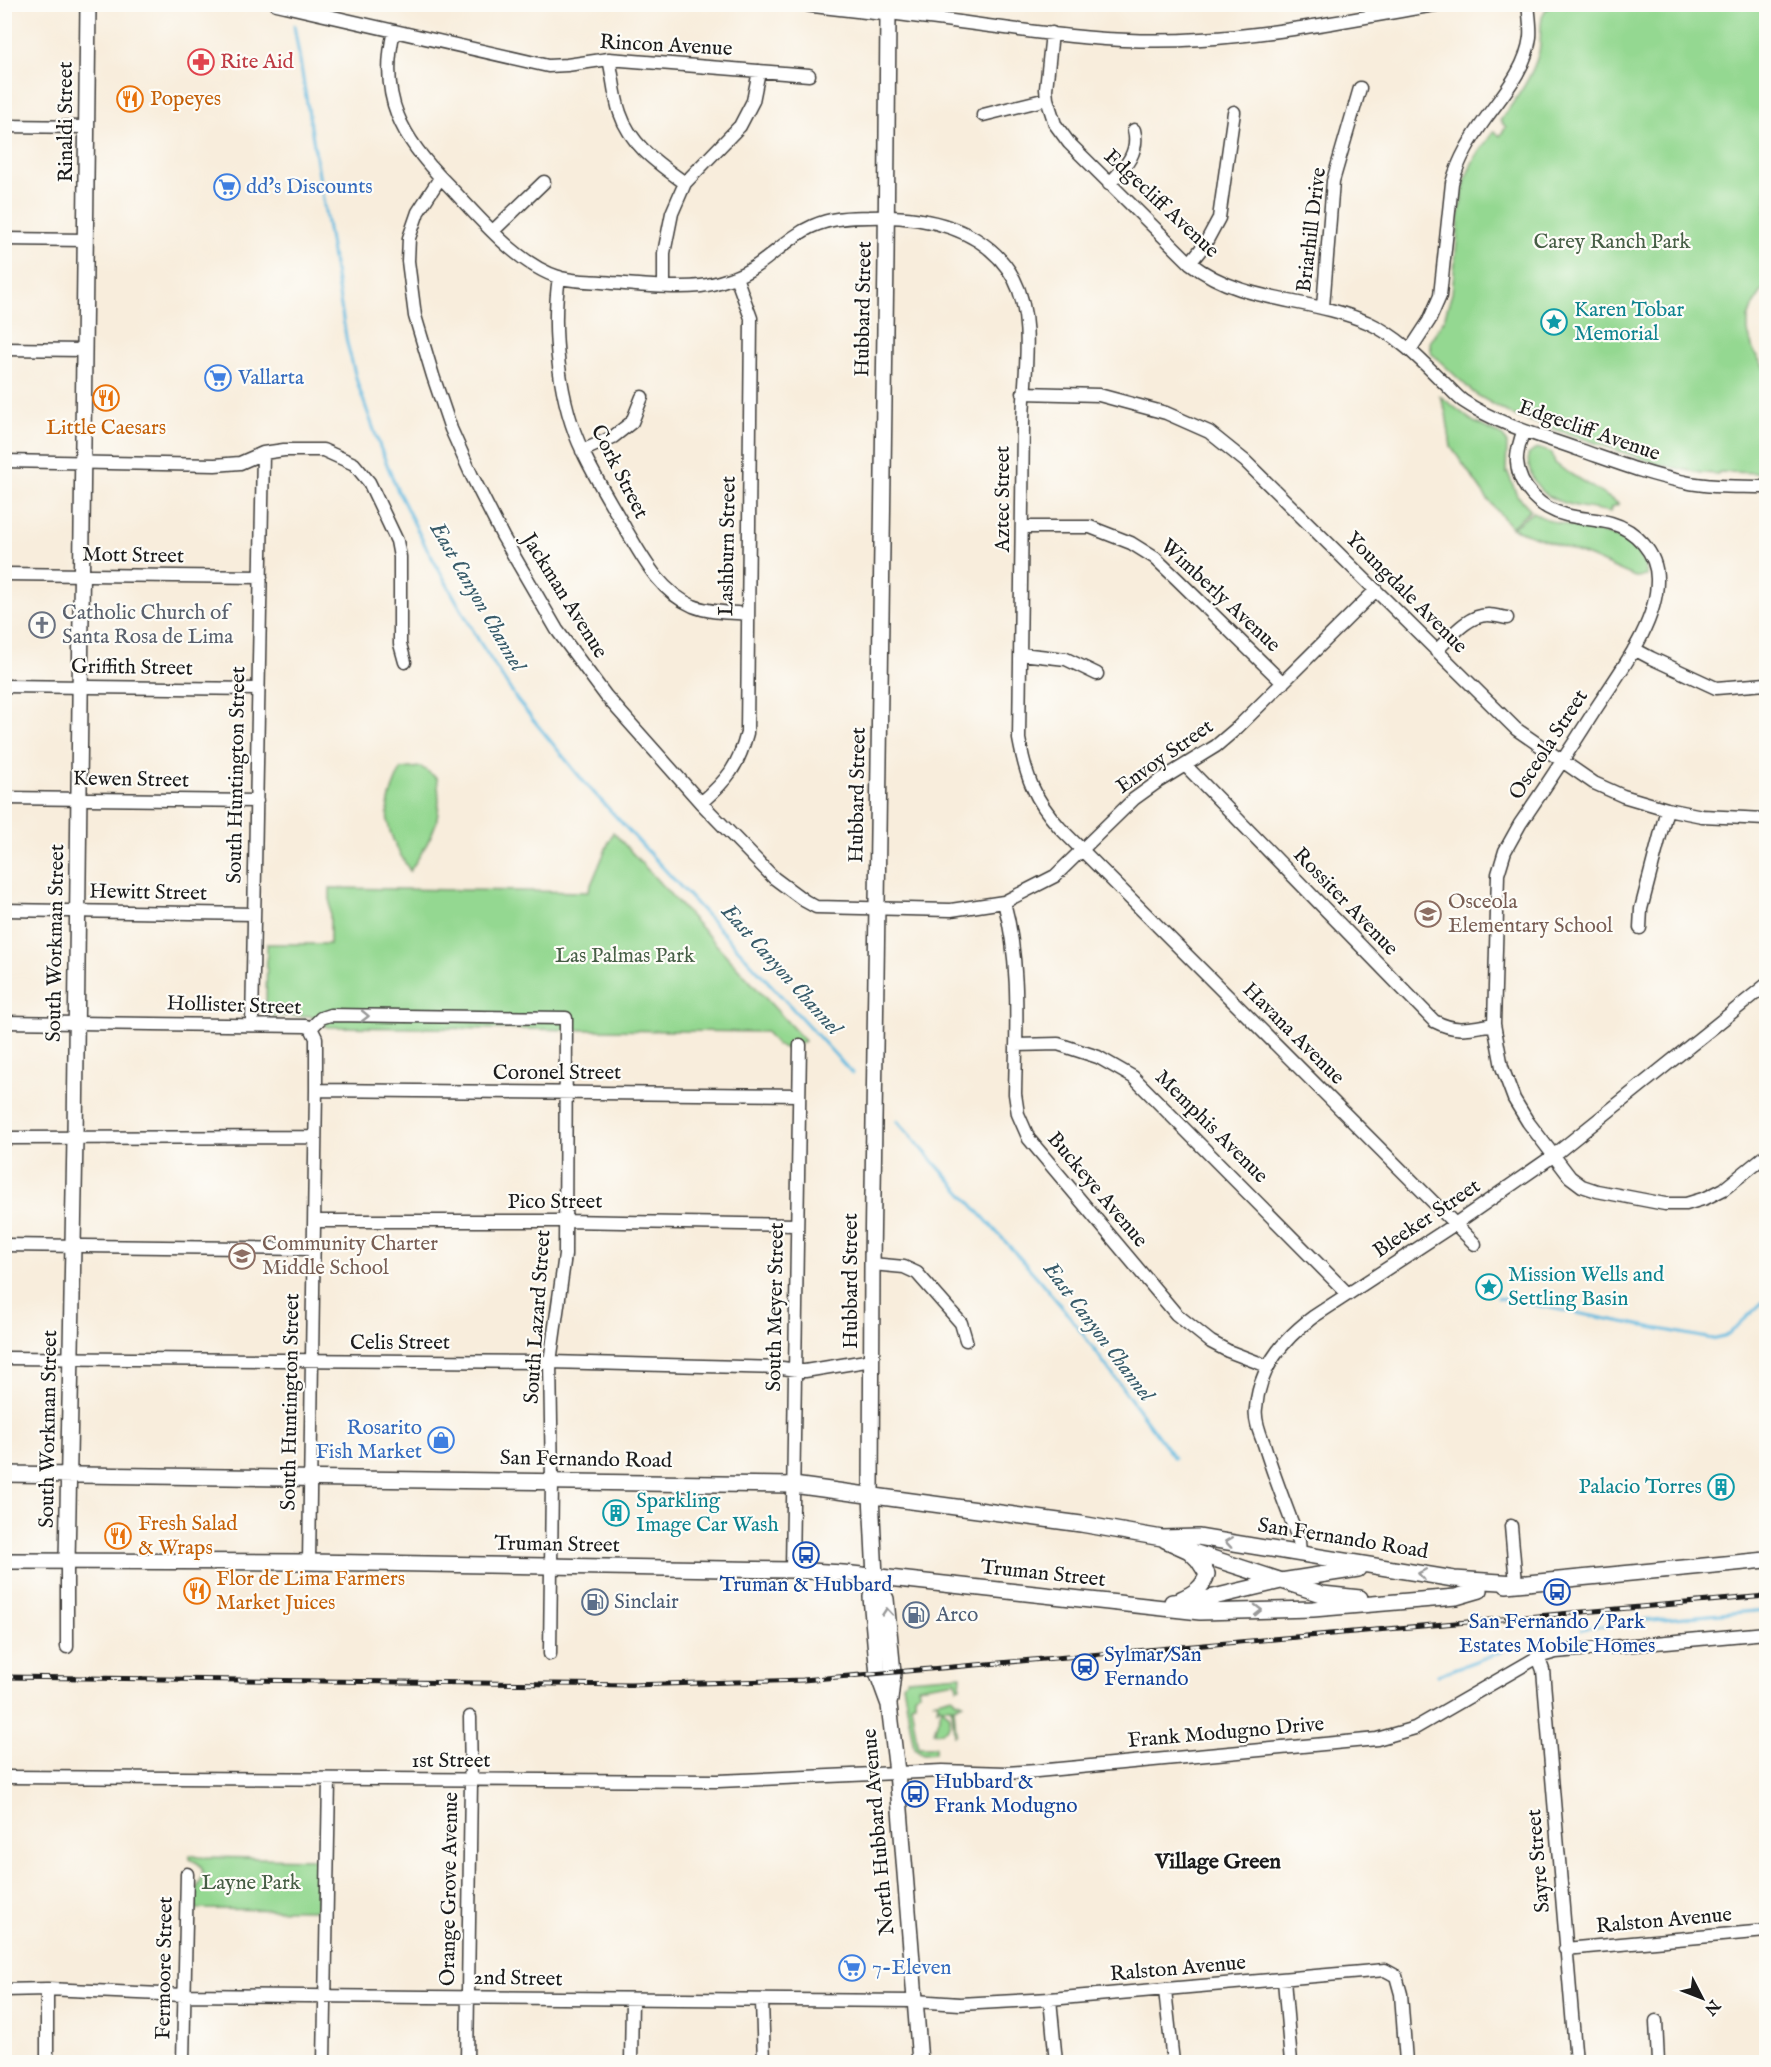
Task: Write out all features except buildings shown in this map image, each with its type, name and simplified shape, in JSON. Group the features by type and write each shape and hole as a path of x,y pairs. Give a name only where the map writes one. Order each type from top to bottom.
{"main road":[{"name":"Rinaldi Street","path":"86,240 88,4"},
{"path":"809,4 888,13"},
{"name":"Hubbard Street","path":"885,1674 871,1597 875,1577 871,1495 888,13"},
{"name":"South Workman Street","path":"67,1562 74,1246 86,240"},
{"name":"San Fernando Road","path":"4,1474 793,1485 1081,1524 1162,1538 1198,1537 1454,1579 1516,1583"},
{"name":"San Fernando Road","path":"1162,1538 1187,1550 1322,1594 1353,1598 1480,1590 1516,1583 1767,1560"},
{"path":"1178,1601 1195,1593 1205,1581 1207,1574 1198,1560 1187,1550"},
{"name":"Truman Street","path":"4,1561 309,1562 792,1570 1200,1612 1313,1609 1456,1597 1480,1590"},
{"name":"Truman Street","path":"1143,1605 1201,1600 1336,1571 1390,1569"},
{"name":"North Hubbard Avenue","path":"885,1674 897,1772 920,2062"}],"street":[{"name":"Rincon Avenue","path":"276,4 548,66 609,58 809,75"},
{"path":"888,13 1052,33 1152,40 1201,39 1264,33 1441,4"},
{"path":"1410,350 1429,321 1440,296 1452,183 1457,166 1464,150 1512,83 1522,64 1530,37 1528,4"},
{"name":"Aztec Street","path":"394,31 390,45 389,83 395,112 412,145 440,178 493,231 531,263 559,277 576,280 703,286 736,277 755,268 812,226 842,218 886,216 933,222 960,230 981,242 999,257 1014,280 1022,301 1027,327 1023,393 1019,739 1024,766 1043,809 1083,851"},
{"name":"Edgecliff Avenue","path":"1052,33 1046,89 1055,124 1069,143 1190,263 1222,284 1247,293 1323,307 1371,324 1410,350 1462,400 1494,419 1523,431 1648,473 1686,483 1767,487"},
{"path":"609,58 620,113 630,133 648,156 685,183"},
{"path":"664,285 664,254 672,213 685,183 740,126 753,101 759,71"},
{"name":"Briarhill Drive","path":"1323,307 1333,181 1360,88"},
{"path":"983,115 1047,99"},
{"path":"1190,263 1205,244 1218,218 1234,112"},
{"path":"4,126 86,127"},
{"path":"1109,184 1129,162 1136,139 1134,130"},
{"name":"Jackman Avenue","path":"440,178 418,212 410,238 408,261 415,316 451,429 472,476 503,537 557,630 606,696 701,803 774,878 816,907 878,907"},
{"path":"493,231 544,182"},
{"path":"4,239 86,240"},
{"name":"Cork Street","path":"559,277 556,339 563,394 582,451 650,570 667,589 692,605 713,611 747,614"},
{"name":"Lashburn Street","path":"701,803 730,774 741,755 747,733 751,318 736,277"},
{"path":"4,349 83,350"},
{"name":"Youngdale Avenue","path":"1023,393 1099,395 1166,413 1209,432 1245,461 1516,729 1594,783 1623,796 1667,809 1727,818 1767,819"},
{"path":"582,451 613,437 632,422 642,397"},
{"name":"Osceola Street","path":"1523,431 1517,464 1526,488 1551,510 1628,530 1643,543 1653,559 1657,579 1654,604 1634,649 1505,851 1498,874 1496,896 1494,1024 1502,1067 1514,1099 1553,1156 1570,1177 1582,1186 1597,1191 1665,1204 1686,1204 1724,1189 1767,1155"},
{"path":"4,461 215,465 240,463 263,453 284,450 323,450 354,464 369,482 397,541 400,557 400,644 405,662"},
{"name":"South Huntington Street","path":"252,1025 263,453"},
{"name":"Wimberly Avenue","path":"1022,527 1090,526 1131,543 1155,558 1283,683"},
{"name":"Mott Street","path":"4,574 261,577"},
{"name":"Envoy Street","path":"878,907 951,910 1004,902 1048,881 1083,851 1134,799 1227,737 1376,590"},
{"path":"1436,651 1472,619 1486,615 1507,618"},
{"path":"1634,649 1716,688 1767,684"},
{"path":"1021,654 1066,659 1097,674"},
{"name":"Griffith Street","path":"4,686 258,689"},
{"name":"Rossiter Avenue","path":"1185,765 1434,1021 1447,1028 1461,1030 1494,1024"},
{"name":"Kewen Street","path":"4,798 256,801"},
{"path":"1640,928 1641,909 1667,809"},
{"name":"Havana Avenue","path":"1083,851 1475,1244"},
{"name":"Buckeye Avenue","path":"1004,902 1013,942 1015,1094 1018,1114 1029,1139 1176,1314 1211,1342 1228,1352 1267,1366"},
{"name":"Hewitt Street","path":"4,910 254,914"},
{"name":"Bleeker Street","path":"1300,1553 1299,1540 1269,1461 1255,1410 1267,1366 1292,1333 1553,1156 1767,985"},
{"name":"Hollister Street","path":"4,1022 252,1025 311,1028 321,1018 330,1015 566,1018"},
{"name":"South Lazard Street","path":"550,1654 552,1481 550,1362 565,1255 566,1018"},
{"name":"South Huntington Street","path":"309,1562 316,1090 315,1035 311,1028"},
{"name":"Memphis Avenue","path":"1016,1046 1058,1044 1098,1057 1133,1077 1348,1294"},
{"name":"South Meyer Street","path":"792,1570 800,1045"},
{"name":"Coronel Street","path":"316,1090 799,1095"},
{"path":"4,1138 314,1137"},
{"name":"Pico Street","path":"314,1221 564,1221 796,1225"},
{"path":"4,1245 313,1249"},
{"path":"872,1264 904,1268 917,1273 960,1323 966,1340"},
{"name":"Celis Street","path":"4,1358 550,1362 805,1371 872,1360"},
{"path":"1510,1526 1516,1583"},
{"name":"South Workman Street","path":"67,1562 67,1647"},
{"path":"1538,1657 1556,1652 1767,1633"},
{"name":"Frank Modugno Drive","path":"897,1772 1006,1773 1377,1739 1415,1728 1538,1657"},
{"name":"Sayre Street","path":"1538,1657 1543,1670 1576,2062"},
{"name":"Orange Grove Avenue","path":"467,2062 470,1717"},
{"name":"1st Street","path":"4,1777 718,1781 897,1772"},
{"path":"324,2062 329,1780"},
{"name":"Fermoore Street","path":"183,2062 187,1874"},
{"name":"Ralston Avenue","path":"1565,1948 1767,1931"},
{"name":"Ralston Avenue","path":"960,2004 1050,1999 1387,1971 1396,1976 1401,1994 1406,2062"},
{"path":"1284,1980 1291,2062"},
{"path":"47,1989 47,2062"},
{"name":"2nd Street","path":"4,1990 47,1989 184,1995 915,2001 960,2004"},
{"path":"1165,1990 1173,2062"},
{"path":"632,1999 632,2062"},
{"path":"1050,1999 1056,2062"},
{"path":"762,2001 764,2062"},
{"path":"1656,2021 1658,2062"}],"green space":[{"name":"Carey Ranch Park","path":"1556,4 1766,5 1766,285 1753,305 1748,319 1748,332 1753,350 1766,371 1766,473 1701,473 1661,465 1510,414 1475,394 1431,353 1430,342 1444,319 1452,293 1460,209 1466,177 1475,157 1494,131 1500,136 1506,127 1500,121 1523,88 1536,62 1542,16 1549,6"},
{"path":"1440,396 1474,422 1503,436 1507,444 1506,473 1517,495 1531,510 1511,527 1489,501 1451,447 1446,413"},
{"path":"1537,448 1552,453 1555,463 1564,470 1619,504 1612,507 1611,512 1568,504 1545,493 1536,484 1530,472 1528,455"},
{"path":"1533,512 1548,520 1617,538 1631,546 1641,558 1647,576 1635,577 1590,557 1512,528"},
{"path":"421,767 437,778 439,806 430,838 410,871 390,832 388,810 394,784 401,769"},
{"name":"Las Palmas Park","path":"613,832 805,1041 787,1049 777,1045 766,1032 327,1027 310,1016 273,1016 266,1011 267,944 330,944 330,888 588,892"},
{"path":"961,1675 960,1687 957,1688 956,1681 918,1687 919,1692 915,1696 915,1703 911,1704 918,1747 935,1747 935,1753 923,1754 914,1748 903,1684 907,1679"},
{"path":"952,1696 963,1703 954,1707 956,1734 954,1735 952,1707 939,1706 937,1709 938,1702 933,1701"},
{"path":"942,1707 950,1716 949,1723 944,1730 934,1732"},
{"name":"Layne Park","path":"190,1855 317,1859 317,1910 196,1909 196,1893 203,1872 199,1864 190,1859"}],"waterway":[{"name":"East Canyon Channel","path":"294,25 347,343 358,385 380,447 396,487 425,545 479,641 517,700 584,782 852,1073"},
{"name":"East Canyon Channel","path":"897,1121 1071,1318 1174,1458"},
{"path":"1498,1298 1712,1339 1728,1335 1766,1299"},
{"name":"East Canyon Channel","path":"1582,1629 1629,1622 1766,1610"},
{"name":"East Canyon Channel","path":"1438,1675 1503,1651"}],"railway":[{"path":"4,1677 630,1685 803,1680 1766,1596"}],"place":[{"name":"Rite Aid","path":"201,62"},
{"name":"Popeyes","path":"130,99"},
{"name":"dd's Discounts","path":"227,187"},
{"name":"Karen Tobar Memorial","path":"1554,322"},
{"name":"Vallarta","path":"218,378"},
{"name":"Little Caesars","path":"106,398"},
{"name":"Catholic Church of Santa Rosa de Lima","path":"42,625"},
{"name":"Osceola Elementary School","path":"1428,914"},
{"name":"Community Charter Middle School","path":"242,1256"},
{"name":"Mission Wells and Settling Basin","path":"1489,1287"},
{"name":"Rosarito Fish Market","path":"441,1440"},
{"name":"Palacio Torres","path":"1721,1487"},
{"name":"Sparkling Image Car Wash","path":"616,1513"},
{"name":"Fresh Salad & Wraps","path":"118,1536"},
{"name":"Truman & Hubbard","path":"806,1555"},
{"name":"Flor de Lima Farmers Market Juices","path":"197,1591"},
{"name":"San Fernando / Park Estates Mobile Homes","path":"1557,1592"},
{"name":"Sinclair","path":"595,1602"},
{"name":"Arco","path":"916,1615"},
{"name":"Sylmar/San Fernando","path":"1085,1667"},
{"name":"Hubbard & Frank Modugno","path":"915,1794"},
{"name":"7-Eleven","path":"852,1968"}],"district":[{"name":"Village Green","path":"1218,1862"}]}
